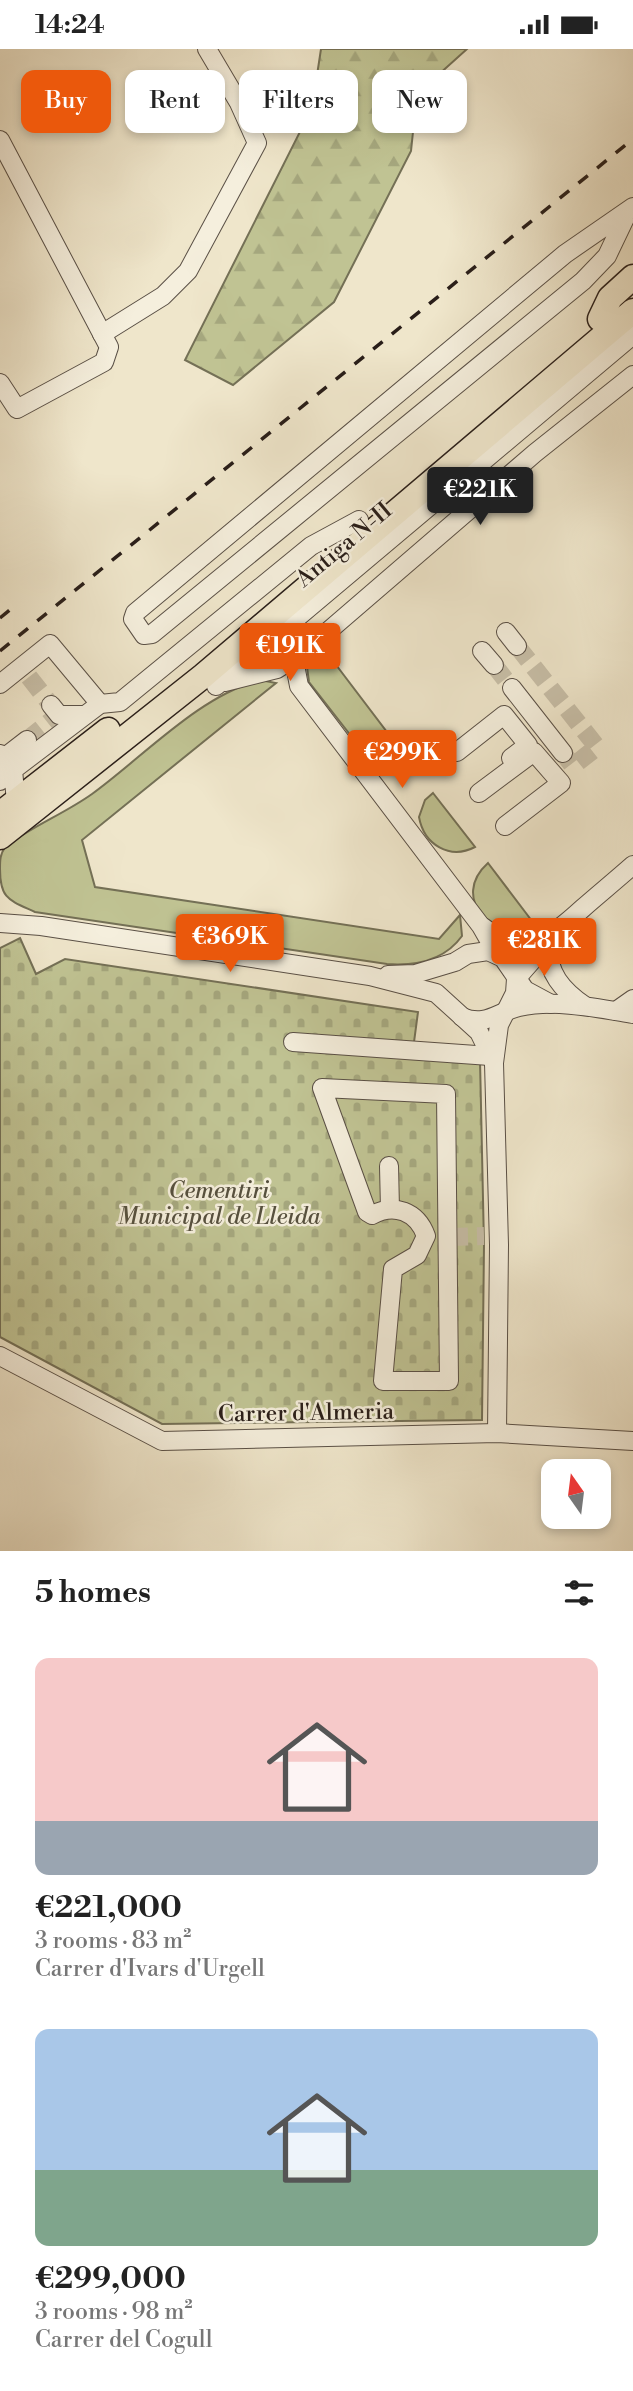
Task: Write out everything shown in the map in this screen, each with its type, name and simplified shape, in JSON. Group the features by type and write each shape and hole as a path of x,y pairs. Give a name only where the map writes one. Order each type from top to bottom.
{"highway":[{"path":"600,319 610,298 633,277"},
{"path":"9,819 359,520 633,293"},
{"path":"9,819 203,676 633,310"},
{"path":"9,819 90,779 216,686"}],"street":[{"path":"102,334 163,296 188,271 257,143 239,103 207,49"},
{"path":"0,140 109,347 104,362 17,409 0,383"},
{"path":"631,209 607,256 583,281 152,633 144,635 136,626 133,618 135,613 565,254 631,209"},
{"name":"Antiga N-II","path":"216,686 633,335"},
{"path":"604,359 633,346"},
{"path":"216,686 242,676 277,669 304,652 535,453 633,375"},
{"path":"3,765 100,704 120,702 311,546 359,520"},
{"path":"506,632 517,646"},
{"path":"0,684 26,672 50,644 100,704"},
{"path":"304,652 295,665 299,686 387,808 476,920 516,979 525,990 551,1004"},
{"path":"257,674 281,677 299,686"},
{"path":"512,688 563,753"},
{"path":"54,713 85,715"},
{"path":"457,752 504,715 528,745 480,787 534,752 561,783 505,827"},
{"path":"3,765 27,740"},
{"path":"3,765 9,819"},
{"path":"497,1433 492,1240 492,1059 503,1014 515,993 516,979 550,938 633,865"},
{"path":"0,908 22,924"},
{"path":"476,920 508,942 522,943 550,938"},
{"path":"476,920 470,943 446,980 445,990 457,1012 480,1021 517,1007 551,1004 624,1013 633,999"},
{"path":"0,923 22,924 370,976 436,993 484,1039 492,1059"},
{"path":"370,976 415,974 479,951 497,954 527,950 550,938"},
{"path":"550,938 548,961 559,985 588,1008"},
{"path":"293,1042 492,1059"},
{"path":"424,1242 418,1221 409,1213 390,1209 372,1215 367,1212 322,1088 446,1094 449,1241 449,1381 383,1381 393,1269 408,1262 424,1242 449,1241"},
{"path":"389,1166 390,1209"},
{"name":"Carrer d'Almeria","path":"0,1356 162,1441 497,1433 633,1441"}],"green space":[{"path":"321,49 467,49 444,70 372,70 372,133 413,133 411,151 334,302 233,385 185,360 299,133 358,133 358,70 318,70"},
{"path":"324,649 412,765 395,773 386,772 373,764 309,682 307,667"},
{"path":"260,680 276,683 82,840 95,887 439,939 460,915 462,936 447,951 418,963 387,964 35,912 4,893 0,866 5,847 92,794 193,713 237,688"},
{"path":"433,793 475,847 466,851 448,851 432,842 426,835 419,817 425,800"},
{"path":"488,863 535,925 520,929 505,928 492,923 481,914 475,903 473,890 477,876"},
{"name":"Cementiri Municipal de Lleida","path":"20,938 36,974 65,959 418,1012 412,1057 480,1060 484,1245 482,1420 162,1424 0,1337 0,948"}],"tunnel":[{"path":"517,646 597,747 573,766 563,753"},
{"path":"494,665 512,688"},
{"path":"29,677 51,705"},
{"path":"27,740 52,720"},
{"path":"450,1237 484,1236"}],"railway":[{"path":"0,651 633,139"},
{"path":"0,618 17,604"}]}
